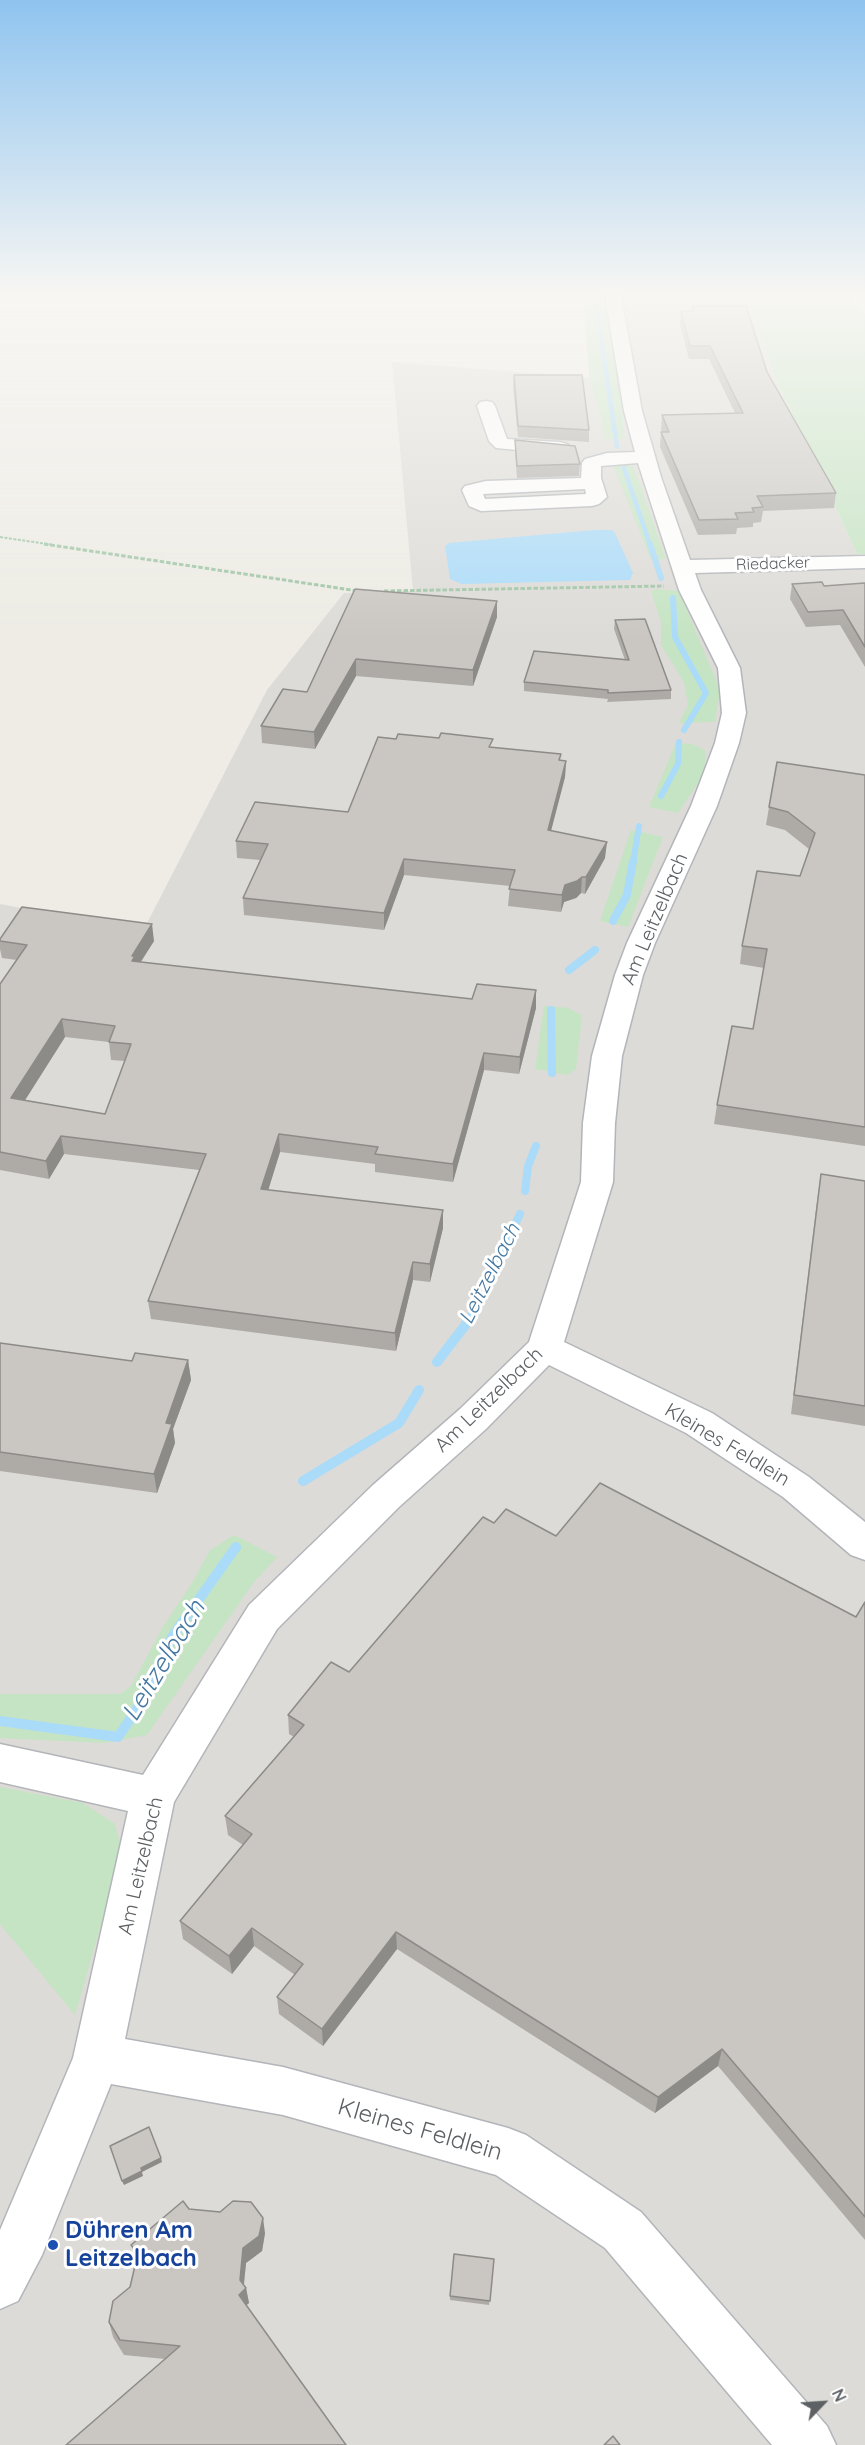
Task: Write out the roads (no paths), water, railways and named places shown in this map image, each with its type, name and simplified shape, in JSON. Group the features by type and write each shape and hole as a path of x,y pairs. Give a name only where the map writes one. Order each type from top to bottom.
{"street":[{"path":"488,410 498,441 503,444 598,451 607,459"},
{"name":"Am Leitzelbach","path":"0,2283 24,2237 97,2058 153,1797 263,1617 386,1496 473,1419 545,1348 597,1182 599,1123 607,1056 629,975 641,943 704,806 727,743 734,712 729,668 685,576 645,458 633,410"},
{"path":"593,483 486,487 472,490 476,502 481,505 586,501 597,497 593,483 592,463 607,459 645,458"},
{"name":"Riedacker","path":"685,576 865,562"},
{"name":"Kleines Feldlein","path":"545,1348 699,1423 796,1487 865,1544"},
{"path":"0,1763 153,1797"},
{"name":"Kleines Feldlein","path":"97,2058 283,2091 508,2153 623,2230 808,2445"}],"water":[{"path":"612,530 615,533 633,573 630,580 462,584 450,579 445,546 449,543"}],"waterway":[{"name":"Leitzelbach","path":"612,410 617,447"},
{"name":"Leitzelbach","path":"624,468 650,545"},
{"name":"Leitzelbach","path":"650,544 661,578"},
{"name":"Leitzelbach","path":"673,598 675,637 706,693 684,730"},
{"name":"Leitzelbach","path":"661,796 678,764 679,742"},
{"name":"Leitzelbach","path":"633,863 639,826"},
{"name":"Leitzelbach","path":"613,921 627,895 633,861"},
{"name":"Leitzelbach","path":"569,970 595,950"},
{"name":"Leitzelbach","path":"551,1010 552,1073"},
{"name":"Leitzelbach","path":"525,1191 528,1166 536,1146"},
{"name":"Leitzelbach","path":"495,1268 520,1214"},
{"name":"Leitzelbach","path":"437,1362 473,1315 496,1267"},
{"name":"Leitzelbach","path":"303,1481 399,1423 419,1390"},
{"name":"Leitzelbach","path":"0,1721 118,1737 147,1694 172,1637 236,1547"}],"place":[{"name":"Dühren Am Leitzelbach","path":"53,2245"}]}
